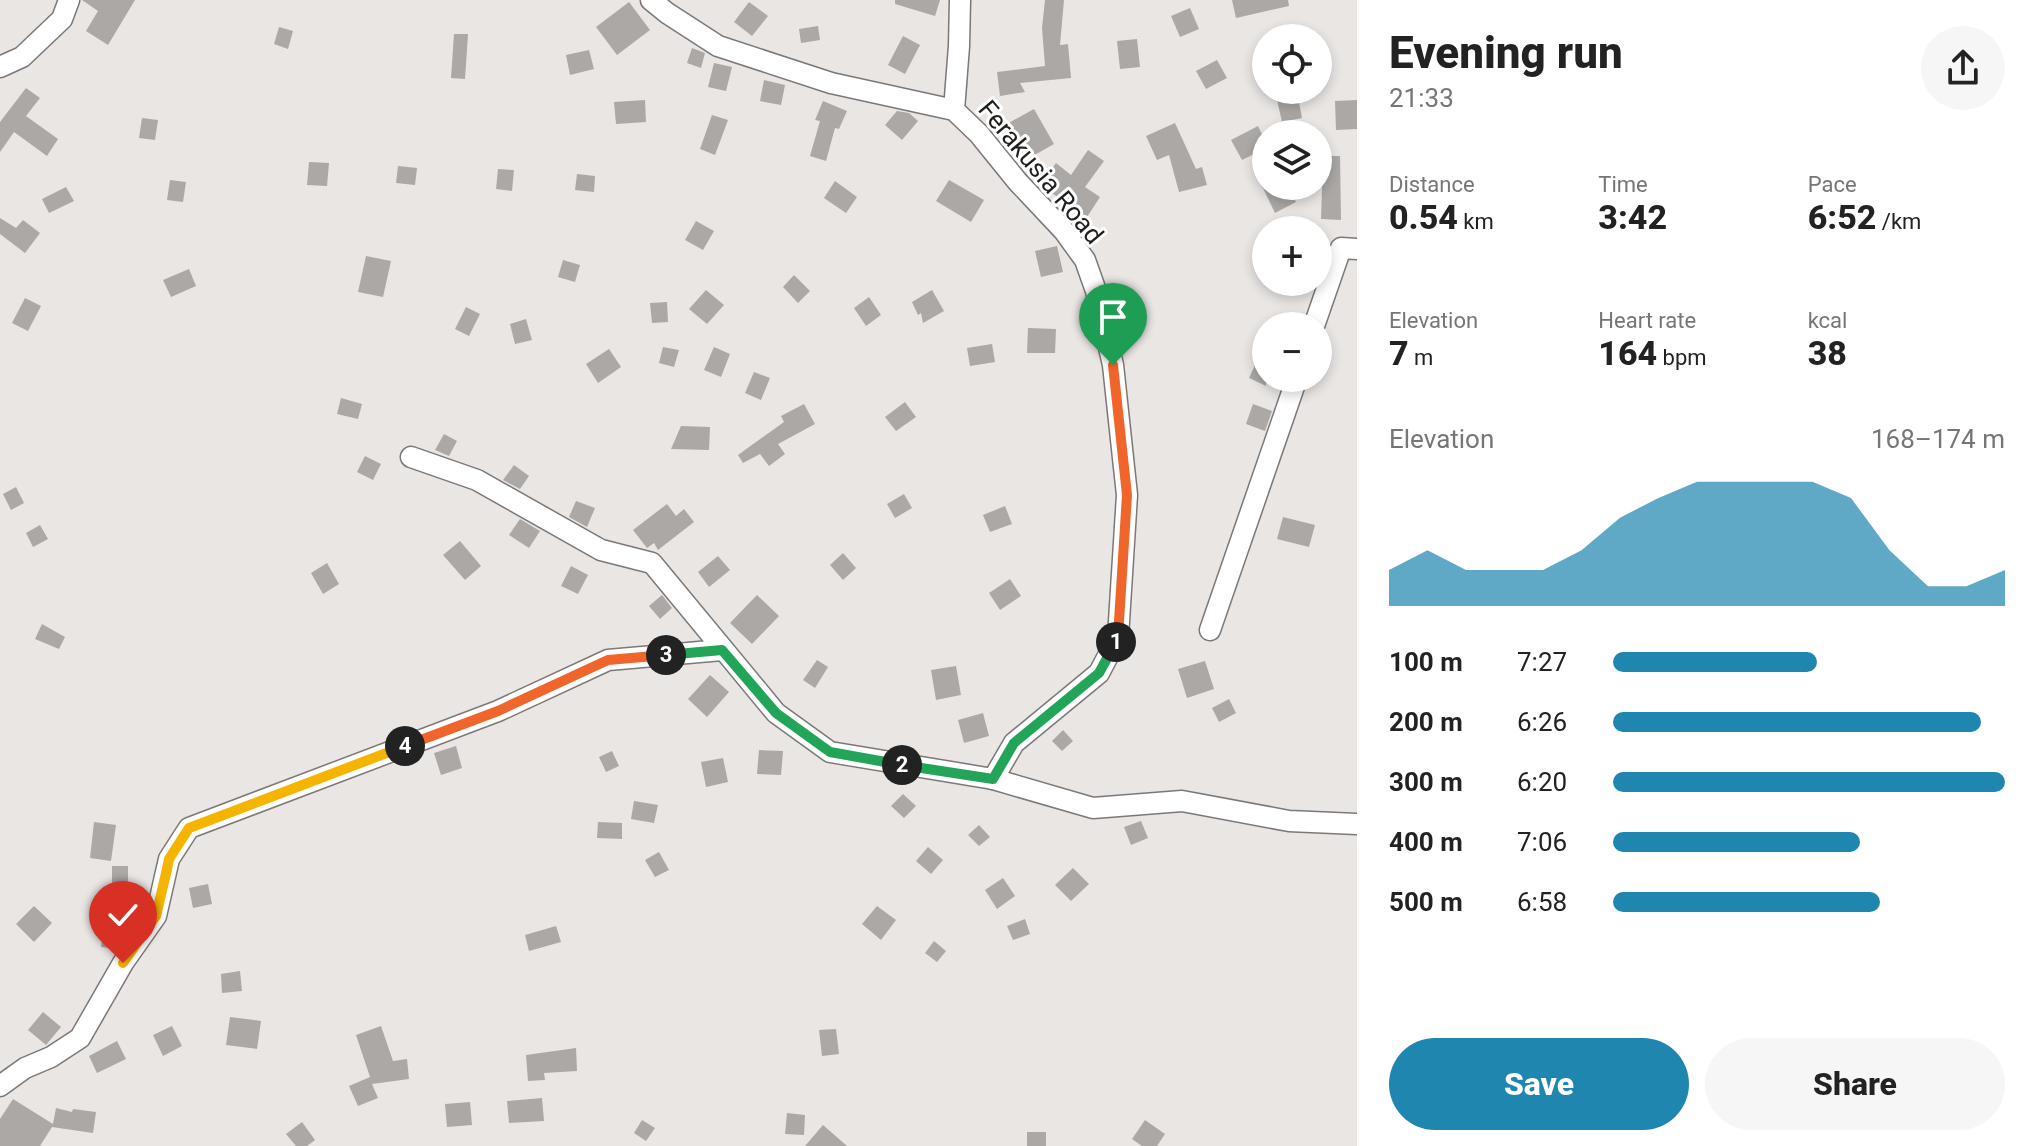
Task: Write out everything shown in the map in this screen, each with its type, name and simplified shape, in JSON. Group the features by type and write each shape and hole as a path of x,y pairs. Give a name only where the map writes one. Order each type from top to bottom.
{"street":[{"path":"0,67 22,57 62,19 69,0"},
{"name":"Ferakusia Road","path":"651,0 718,46 831,83 954,110 1064,231 1085,260 1096,291 1113,365 1127,495 1118,637 1099,673 1014,743 993,779"},
{"path":"954,110 960,0"},
{"path":"1319,312 1341,248 1357,249"},
{"path":"1210,630 1292,392"},
{"path":"411,457 477,480 601,550 652,563 776,713 830,752 993,779 1093,808 1182,801 1289,821 1357,824"},
{"path":"0,1086 25,1068 51,1057 80,1038 123,963 156,916 169,859 189,828 498,711 608,660 722,650"}],"building":[{"path":"82,0 135,0 108,45 86,31 98,11"},
{"path":"895,0 940,0 935,16 895,4"},
{"path":"1045,0 1064,0 1060,45 1068,44 1071,78 1020,83 1025,92 1000,96 997,72 1045,66 1042,28"},
{"path":"1232,0 1288,0 1289,6 1236,18"},
{"path":"629,2 650,30 617,55 596,27"},
{"path":"749,2 768,16 752,36 734,22"},
{"path":"1190,8 1199,29 1180,37 1171,16"},
{"path":"818,26 820,40 801,43 799,29"},
{"path":"279,27 293,31 288,49 274,44"},
{"path":"454,34 468,34 465,79 451,78"},
{"path":"903,36 920,45 905,74 888,65"},
{"path":"1137,39 1140,67 1120,69 1117,41"},
{"path":"692,48 705,53 701,68 687,63"},
{"path":"589,50 594,69 570,75 566,55"},
{"path":"1217,60 1227,78 1206,89 1196,71"},
{"path":"714,63 732,67 726,91 708,87"},
{"path":"764,80 785,85 781,105 760,101"},
{"path":"26,88 40,98 26,116 58,139 47,156 14,132 0,152 0,122"},
{"path":"645,100 646,122 616,124 614,102"},
{"path":"1357,100 1357,129 1336,130 1335,101"},
{"path":"823,101 847,111 839,129 835,128 826,161 810,156 820,121 815,120"},
{"path":"1278,104 1299,104 1302,118 1282,120"},
{"path":"1034,109 1054,144 1024,161 1005,125"},
{"path":"897,111 909,113 918,121 902,140 885,125"},
{"path":"712,115 728,120 715,155 700,149"},
{"path":"142,118 158,120 155,140 139,138"},
{"path":"1175,123 1196,169 1202,167 1207,185 1179,192 1169,155 1157,160 1146,136"},
{"path":"1252,129 1252,155 1242,160 1231,140"},
{"path":"1088,150 1104,161 1085,187 1100,197 1087,217 1040,185 1056,163 1071,175"},
{"path":"1332,156 1340,156 1341,220 1321,216 1322,200 1332,200"},
{"path":"309,162 329,163 327,186 307,185"},
{"path":"398,166 417,168 415,185 396,183"},
{"path":"498,169 514,170 512,191 496,189"},
{"path":"577,174 595,176 594,192 575,190"},
{"path":"170,180 186,182 183,202 167,200"},
{"path":"949,180 984,200 971,222 936,201"},
{"path":"835,181 857,197 846,213 824,198"},
{"path":"66,187 74,201 49,213 42,199"},
{"path":"1269,200 1295,200 1296,202 1275,213"},
{"path":"0,218 16,228 23,220 40,233 25,253 0,234"},
{"path":"696,221 714,231 703,250 685,240"},
{"path":"1057,246 1063,272 1041,277 1035,251"},
{"path":"366,256 391,261 383,297 358,292"},
{"path":"563,260 580,265 575,282 558,277"},
{"path":"189,269 196,286 171,297 163,280"},
{"path":"794,275 810,291 798,303 783,287"},
{"path":"706,290 724,305 707,324 689,309"},
{"path":"932,290 944,311 923,323 921,313 918,315 912,302"},
{"path":"869,297 881,315 866,326 854,308"},
{"path":"25,298 41,306 28,331 12,323"},
{"path":"667,302 668,322 652,323 650,303"},
{"path":"466,307 480,314 469,336 455,329"},
{"path":"526,319 532,340 515,344 510,324"},
{"path":"1028,328 1056,329 1055,353 1027,353"},
{"path":"992,344 995,362 970,366 967,348"},
{"path":"663,347 679,350 674,367 659,363"},
{"path":"714,347 730,354 721,377 704,370"},
{"path":"609,349 621,367 598,383 586,364"},
{"path":"754,372 770,378 761,400 745,393"},
{"path":"341,398 362,404 358,419 337,414"},
{"path":"905,402 916,417 896,431 885,417"},
{"path":"804,404 815,424 778,444 785,454 769,466 760,454 743,463 738,455 784,422 781,416"},
{"path":"1253,404 1272,411 1265,431 1246,424"},
{"path":"681,426 710,427 709,450 671,449"},
{"path":"444,434 457,441 449,456 435,450"},
{"path":"365,456 381,464 373,480 357,472"},
{"path":"514,465 529,476 520,489 503,480"},
{"path":"16,487 24,503 11,510 3,494"},
{"path":"904,494 912,508 895,518 887,504"},
{"path":"576,501 595,508 587,527 569,517"},
{"path":"667,504 676,516 684,509 694,522 658,550 654,543 647,548 633,530"},
{"path":"1005,506 1012,524 990,532 983,515"},
{"path":"1283,517 1315,525 1309,547 1277,539"},
{"path":"520,519 540,531 529,548 509,535"},
{"path":"40,525 48,539 33,547 26,533"},
{"path":"460,541 481,566 465,580 443,555"},
{"path":"843,553 856,568 843,580 830,565"},
{"path":"718,556 730,570 709,587 698,572"},
{"path":"327,563 339,584 323,594 311,573"},
{"path":"571,566 588,575 578,594 561,586"},
{"path":"1010,579 1021,596 1000,610 989,593"},
{"path":"662,595 672,608 660,619 649,606"},
{"path":"757,595 779,616 752,644 730,623"},
{"path":"42,624 65,637 59,649 35,639"},
{"path":"817,660 828,667 815,688 803,680"},
{"path":"1205,661 1214,689 1187,698 1178,669"},
{"path":"956,666 961,695 936,700 931,670"},
{"path":"710,675 729,692 707,717 688,699"},
{"path":"1229,699 1236,713 1219,722 1212,708"},
{"path":"983,713 989,736 964,743 958,720"},
{"path":"1063,730 1073,741 1062,751 1052,741"},
{"path":"456,746 462,768 441,775 434,753"},
{"path":"759,750 783,751 781,775 757,774"},
{"path":"612,751 619,766 606,772 599,757"},
{"path":"723,758 728,782 706,787 701,762"},
{"path":"903,794 916,806 904,818 891,806"},
{"path":"634,801 658,805 654,823 631,819"},
{"path":"1141,821 1148,838 1131,845 1124,827"},
{"path":"94,822 116,825 111,861 90,858"},
{"path":"598,822 622,823 622,839 597,838"},
{"path":"979,825 990,837 979,846 968,835"},
{"path":"928,847 943,860 931,874 916,861"},
{"path":"659,852 669,870 655,877 645,860"},
{"path":"112,866 128,866 128,886 112,886"},
{"path":"1073,868 1089,884 1071,901 1055,885"},
{"path":"1003,878 1015,896 997,909 985,890"},
{"path":"208,884 212,904 193,908 189,888"},
{"path":"34,906 52,923 34,942 16,924"},
{"path":"877,906 896,920 881,940 862,924"},
{"path":"1025,919 1030,934 1013,940 1007,926"},
{"path":"104,923 120,925 116,949 101,947"},
{"path":"556,926 561,942 529,951 525,935"},
{"path":"934,941 946,951 937,962 925,953"},
{"path":"240,971 242,991 222,993 221,974"},
{"path":"43,1012 61,1027 46,1045 28,1030"},
{"path":"230,1017 261,1021 257,1049 226,1045"},
{"path":"172,1026 182,1046 163,1056 153,1035"},
{"path":"381,1026 393,1061 407,1059 409,1079 372,1084 378,1098 358,1106 349,1086 370,1077 356,1035"},
{"path":"836,1029 839,1054 822,1056 819,1030"},
{"path":"117,1041 126,1059 97,1073 89,1056"},
{"path":"576,1048 577,1071 544,1073 545,1080 528,1081 526,1055"},
{"path":"542,1098 544,1121 509,1123 507,1101"},
{"path":"13,1099 53,1124 56,1108 96,1112 93,1133 52,1127 40,1146 0,1146 0,1119"},
{"path":"470,1102 472,1125 447,1127 445,1104"},
{"path":"787,1113 805,1115 804,1135 785,1134"},
{"path":"642,1120 655,1128 646,1141 634,1133"},
{"path":"1145,1120 1165,1134 1157,1146 1142,1146 1132,1139"},
{"path":"302,1122 315,1140 307,1146 296,1146 286,1134"},
{"path":"823,1125 847,1146 805,1146"},
{"path":"1027,1132 1046,1132 1046,1146 1027,1146"}],"route":[{"path":"123,963 156,916 169,859 189,828 498,711 608,660 722,650 776,713 830,752 993,779 1014,743 1099,673 1118,637 1127,495 1113,365"}]}
